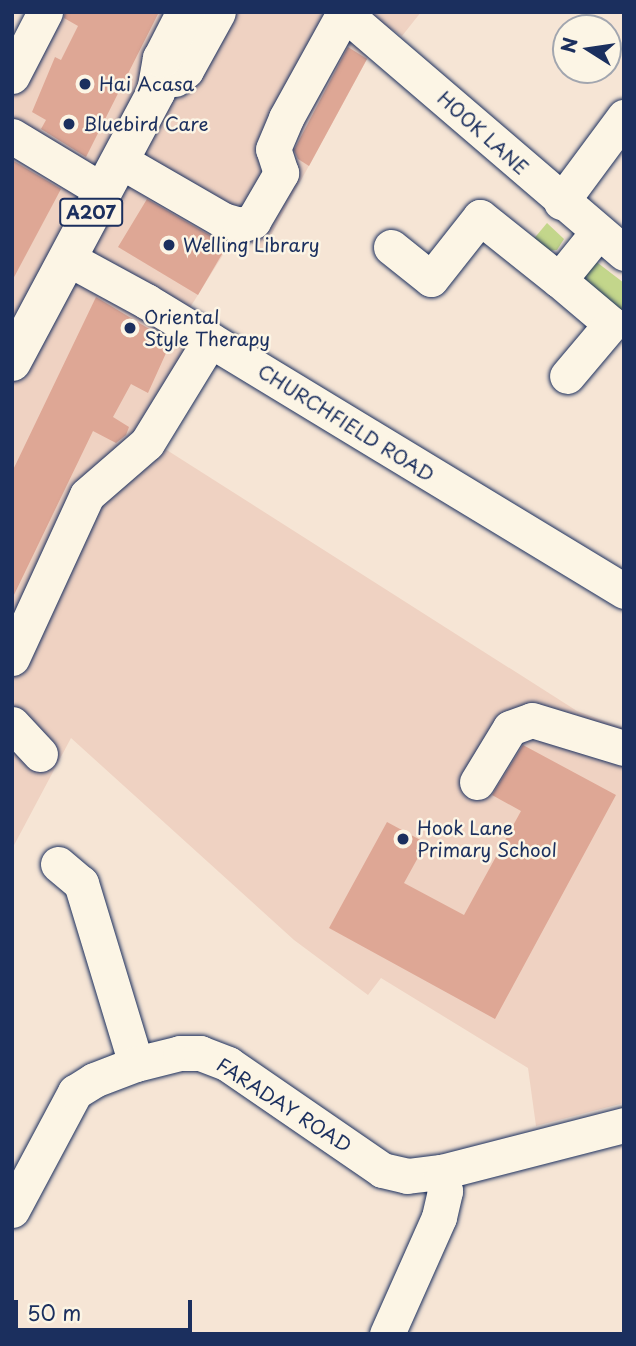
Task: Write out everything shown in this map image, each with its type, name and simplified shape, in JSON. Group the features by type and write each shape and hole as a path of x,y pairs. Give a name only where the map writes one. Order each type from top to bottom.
{"main road":[{"name":"A207","path":"12,362 156,92 162,59 186,12"},
{"name":"A207","path":"156,92 186,70 217,12"}],"street":[{"path":"12,76 45,12"},
{"path":"12,136 223,220 240,225 253,221 281,173 272,149 343,13"},
{"name":"HOOK LANE","path":"343,13 611,242"},
{"path":"561,202 624,117"},
{"path":"391,247 431,279 480,217 611,324 567,376"},
{"path":"559,279 611,242"},
{"name":"CHURCHFIELD ROAD","path":"67,257 210,340 624,591"},
{"path":"12,658 87,495 147,443 210,340"},
{"path":"477,782 510,728 532,720 624,748"},
{"path":"12,724 40,754"},
{"path":"58,864 81,883 136,1064"},
{"name":"FARADAY ROAD","path":"12,1210 75,1092 94,1080 136,1064 200,1053 228,1064 382,1170 407,1176 441,1172 624,1125"},
{"path":"387,1334 439,1217 445,1191 441,1172"}],"shaded area":[{"name":"Hook Lane Primary School","path":"35,12 421,12 402,36 391,29 372,50 263,250 236,234 176,330 218,353 162,447 577,711 624,728 624,1103 536,1126 528,1068 381,978 368,995 294,940 71,738 12,849 12,58"}],"green space":[{"path":"547,223 564,239 557,250 547,251 532,241"},
{"path":"594,260 624,283 624,310 602,305 588,289 582,274"}],"building":[{"path":"65,12 159,12 86,157 41,129 46,120 32,112 55,57 61,60 78,26 64,18"},
{"path":"348,47 367,59 309,166 298,159 294,150"},
{"path":"12,160 61,189 12,281"},
{"name":"Welling Library","path":"147,199 216,239 214,242 225,249 198,295 118,247"},
{"path":"96,297 171,342 148,393 131,384 113,417 129,427 126,435 116,443 93,431 12,599 12,472"},
{"path":"523,745 616,795 495,1019 329,928 387,822 426,843 404,883 464,915 521,811 492,795"}],"place":[{"name":"Hai Acasa","path":"85,84"},
{"name":"Bluebird Care","path":"69,124"},
{"name":"Welling Library","path":"169,245"},
{"name":"Oriental Style Therapy","path":"130,328"},
{"name":"Hook Lane Primary School","path":"403,839"}]}
